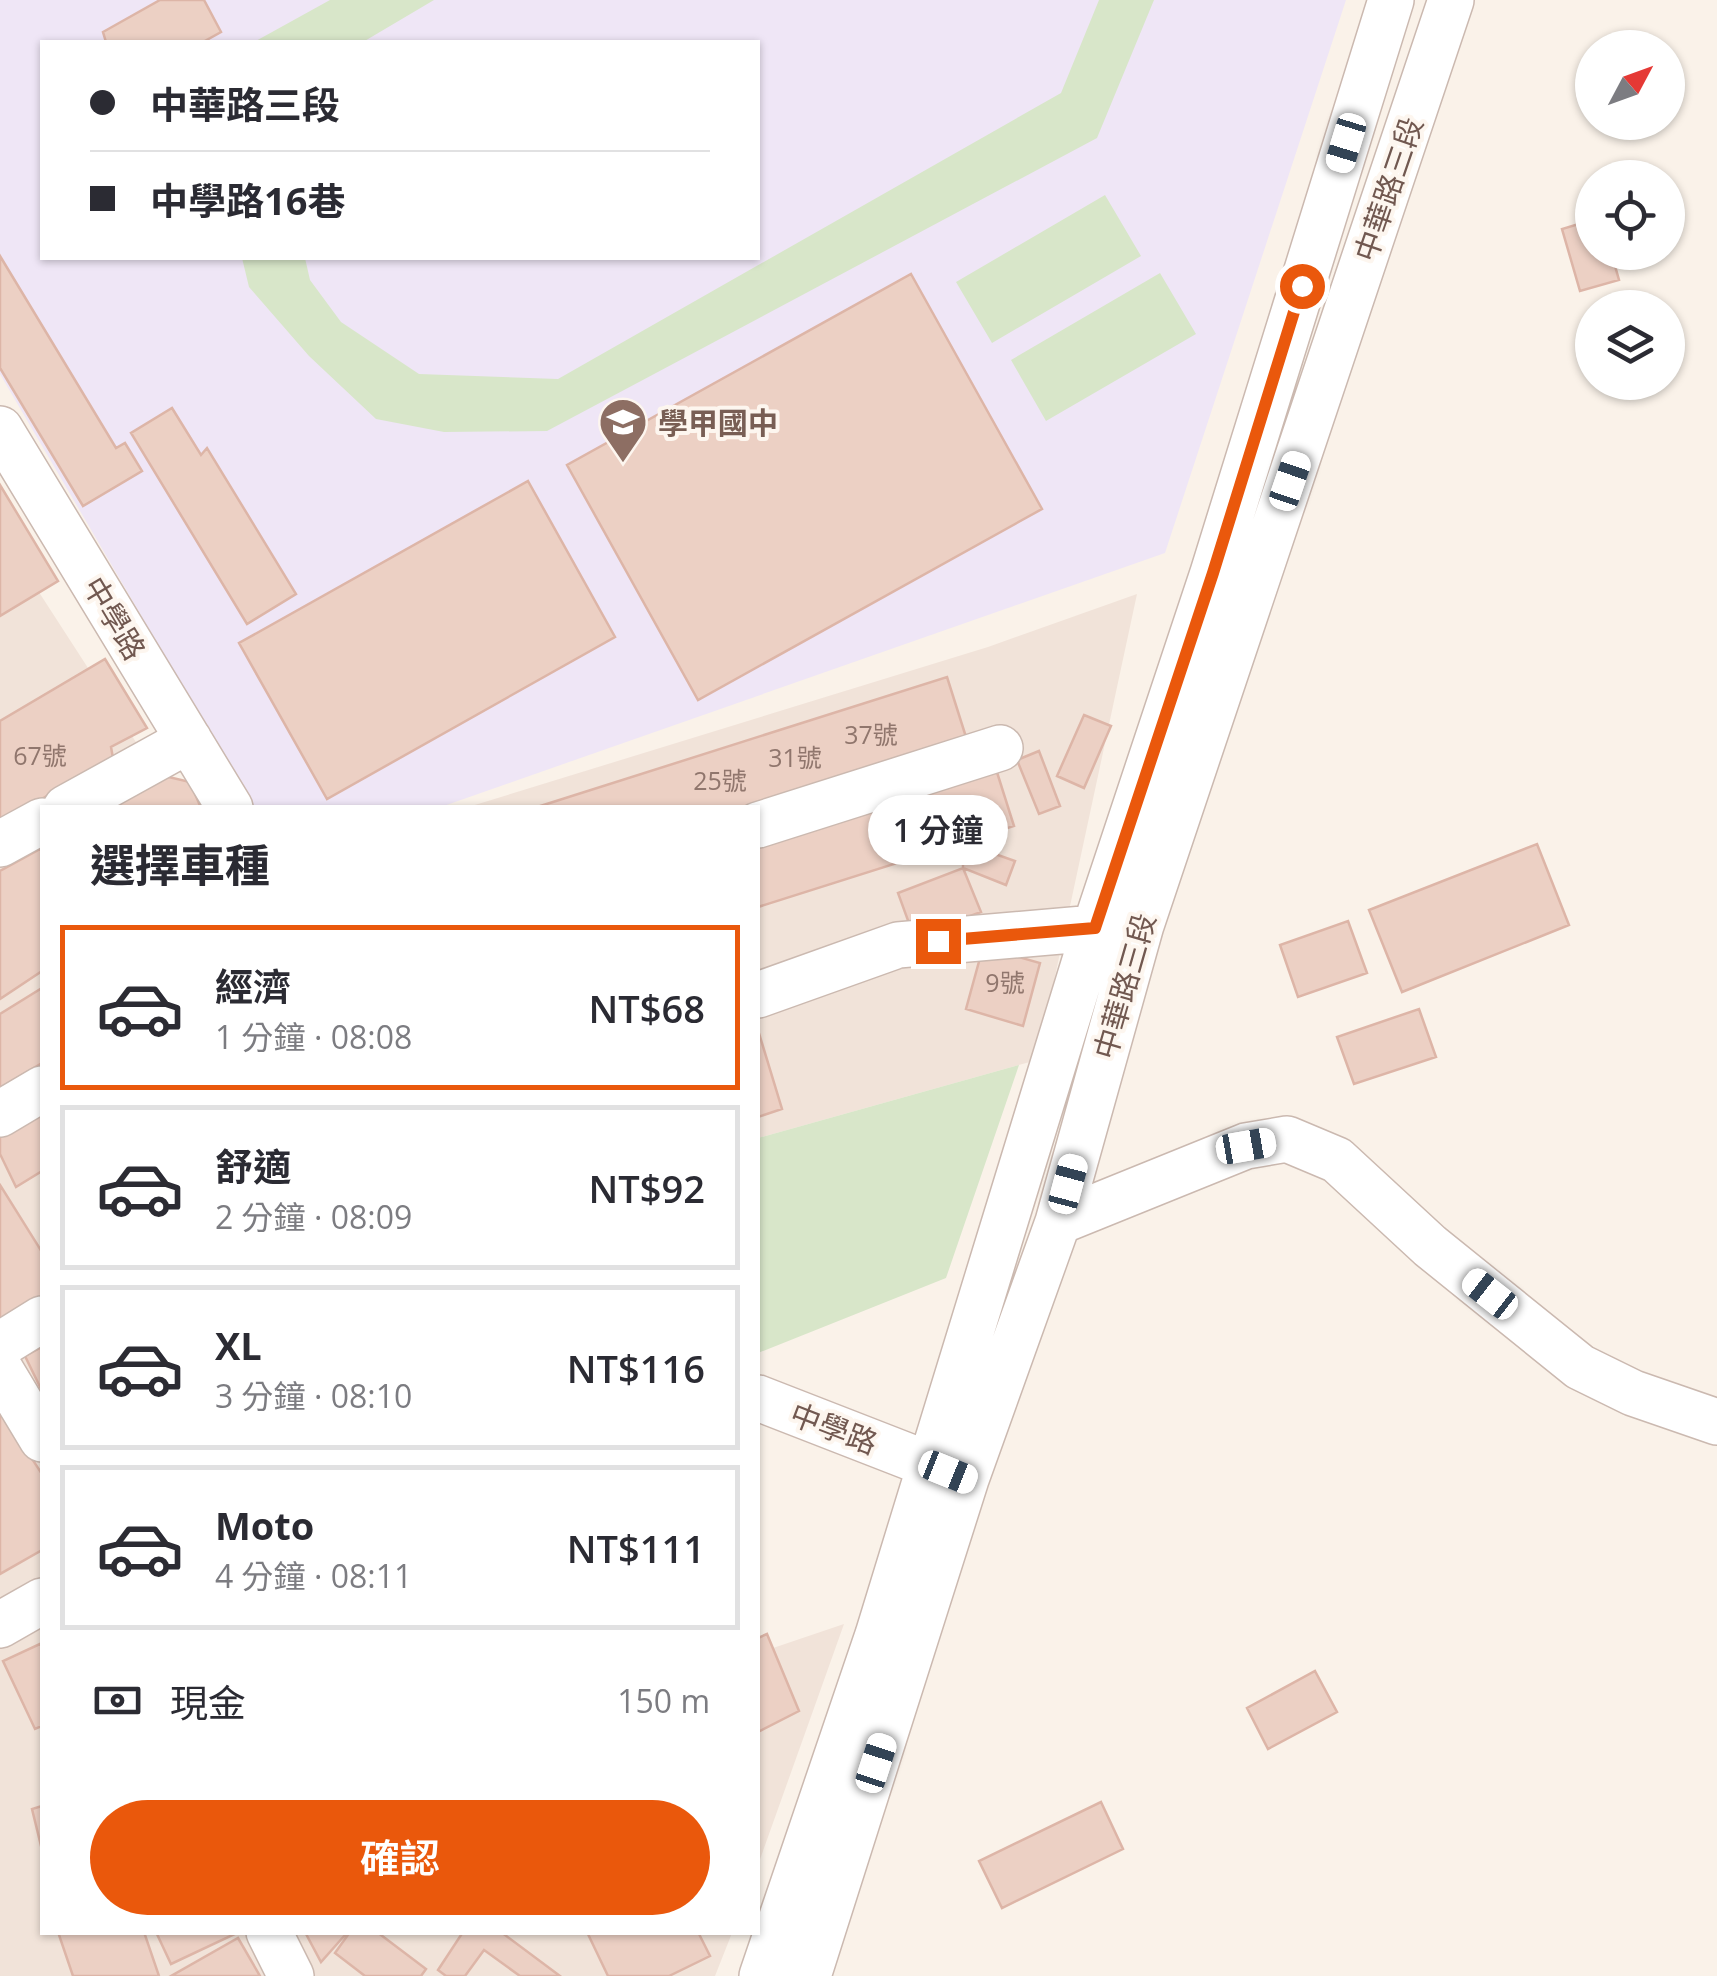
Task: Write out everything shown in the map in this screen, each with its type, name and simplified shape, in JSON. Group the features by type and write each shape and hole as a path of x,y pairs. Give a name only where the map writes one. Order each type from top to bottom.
{"street":[{"name":"中華路三段","path":"808,1976 1095,928 1213,573 1391,0"},
{"name":"中華路三段","path":"762,1976 878,1635 1058,1222 1141,924 1452,0"},
{"name":"中學路","path":"0,430 228,805"},
{"path":"71,805 189,740"},
{"path":"760,824 1000,748"},
{"path":"0,844 40,821"},
{"path":"760,995 898,945 1095,928"},
{"path":"0,1114 40,1090"},
{"path":"1058,1222 1246,1146 1287,1139 1337,1160 1430,1246 1580,1366 1633,1393 1717,1422"},
{"path":"0,1345 40,1320"},
{"path":"0,1370 40,1436"},
{"name":"中學路","path":"760,1399 948,1472"},
{"path":"0,1624 40,1602"},
{"path":"271,1935 292,1976"}],"shaded area":[{"name":"學甲國中","path":"0,0 1346,0 1165,553 447,805 252,805 0,374"},
{"path":"0,532 177,805 40,805 40,1935 731,1935 715,1976 0,1976"},
{"path":"1137,594 1037,1060 760,1137 760,805 475,805 988,647"},
{"path":"844,1624 760,1859 760,1652"}],"green space":[{"path":"330,0 434,0 366,40 258,40"},
{"path":"1099,0 1154,0 1097,138 547,431 444,432 376,419 309,356 249,287 242,260 305,260 310,280 341,322 419,374 558,379 1061,93"},
{"path":"1105,195 1141,256 992,343 956,282"},
{"path":"1160,273 1196,334 1046,421 1011,360"},
{"path":"1019,1065 946,1278 760,1352 760,1137"}],"building":[{"path":"160,0 204,0 221,32 207,40 105,40 103,32"},
{"path":"1575,225 1575,270 1616,270 1619,280 1580,290 1562,229"},
{"path":"0,256 116,448 125,443 142,471 83,506 0,368"},
{"path":"911,274 1042,509 698,700 567,465"},
{"path":"172,408 201,455 207,448 296,594 247,624 131,433"},
{"path":"528,481 615,637 327,799 239,643"},
{"path":"0,485 58,581 0,616"},
{"path":"105,659 147,728 111,747 113,758 0,823 0,721"},
{"path":"947,677 966,737 752,805 543,805"},
{"path":"1084,715 1111,726 1084,788 1057,776"},
{"path":"1039,751 1060,806 1039,814 1017,760"},
{"path":"995,766 1014,826 760,906 760,837"},
{"path":"156,774 190,782 200,805 104,805"},
{"path":"1537,844 1569,925 1402,992 1369,910"},
{"path":"978,848 1015,861 1006,885 963,868 963,857"},
{"path":"40,849 40,972 0,999 0,871"},
{"path":"963,868 981,912 914,937 898,893"},
{"path":"1348,921 1367,973 1298,997 1280,945"},
{"path":"983,947 1040,963 1023,1026 966,1009"},
{"path":"40,989 40,1064 0,1088 0,1014"},
{"path":"1419,1009 1436,1057 1354,1084 1337,1037"},
{"path":"760,1037 782,1109 760,1116"},
{"path":"40,1098 40,1172 16,1187 0,1154 0,1122"},
{"path":"0,1185 40,1249 40,1298 0,1326"},
{"path":"40,1348 40,1387 25,1356"},
{"path":"0,1410 40,1471 40,1551 0,1574"},
{"path":"767,1634 799,1711 760,1731 760,1637"},
{"path":"40,1644 40,1727 35,1729 3,1661"},
{"path":"1315,1671 1337,1712 1268,1749 1247,1708"},
{"path":"1101,1802 1123,1849 1002,1908 979,1861"},
{"path":"40,1807 40,1842 32,1809"},
{"path":"59,1935 145,1935 159,1976 73,1976"},
{"path":"157,1935 233,1935 171,1964"},
{"path":"307,1935 345,1935 321,1962"},
{"path":"348,1935 381,1935 426,1969 421,1976 365,1976 335,1953"},
{"path":"461,1935 505,1935 560,1976 520,1976 484,1950 465,1976 446,1976 438,1970"},
{"path":"588,1935 700,1935 710,1956 669,1976 608,1976"},
{"path":"238,1938 260,1976 171,1976"}],"place":[{"name":"學甲國中","path":"623,464"}],"route":[{"path":"938,941 1095,928 1213,573 1302,286"}]}
